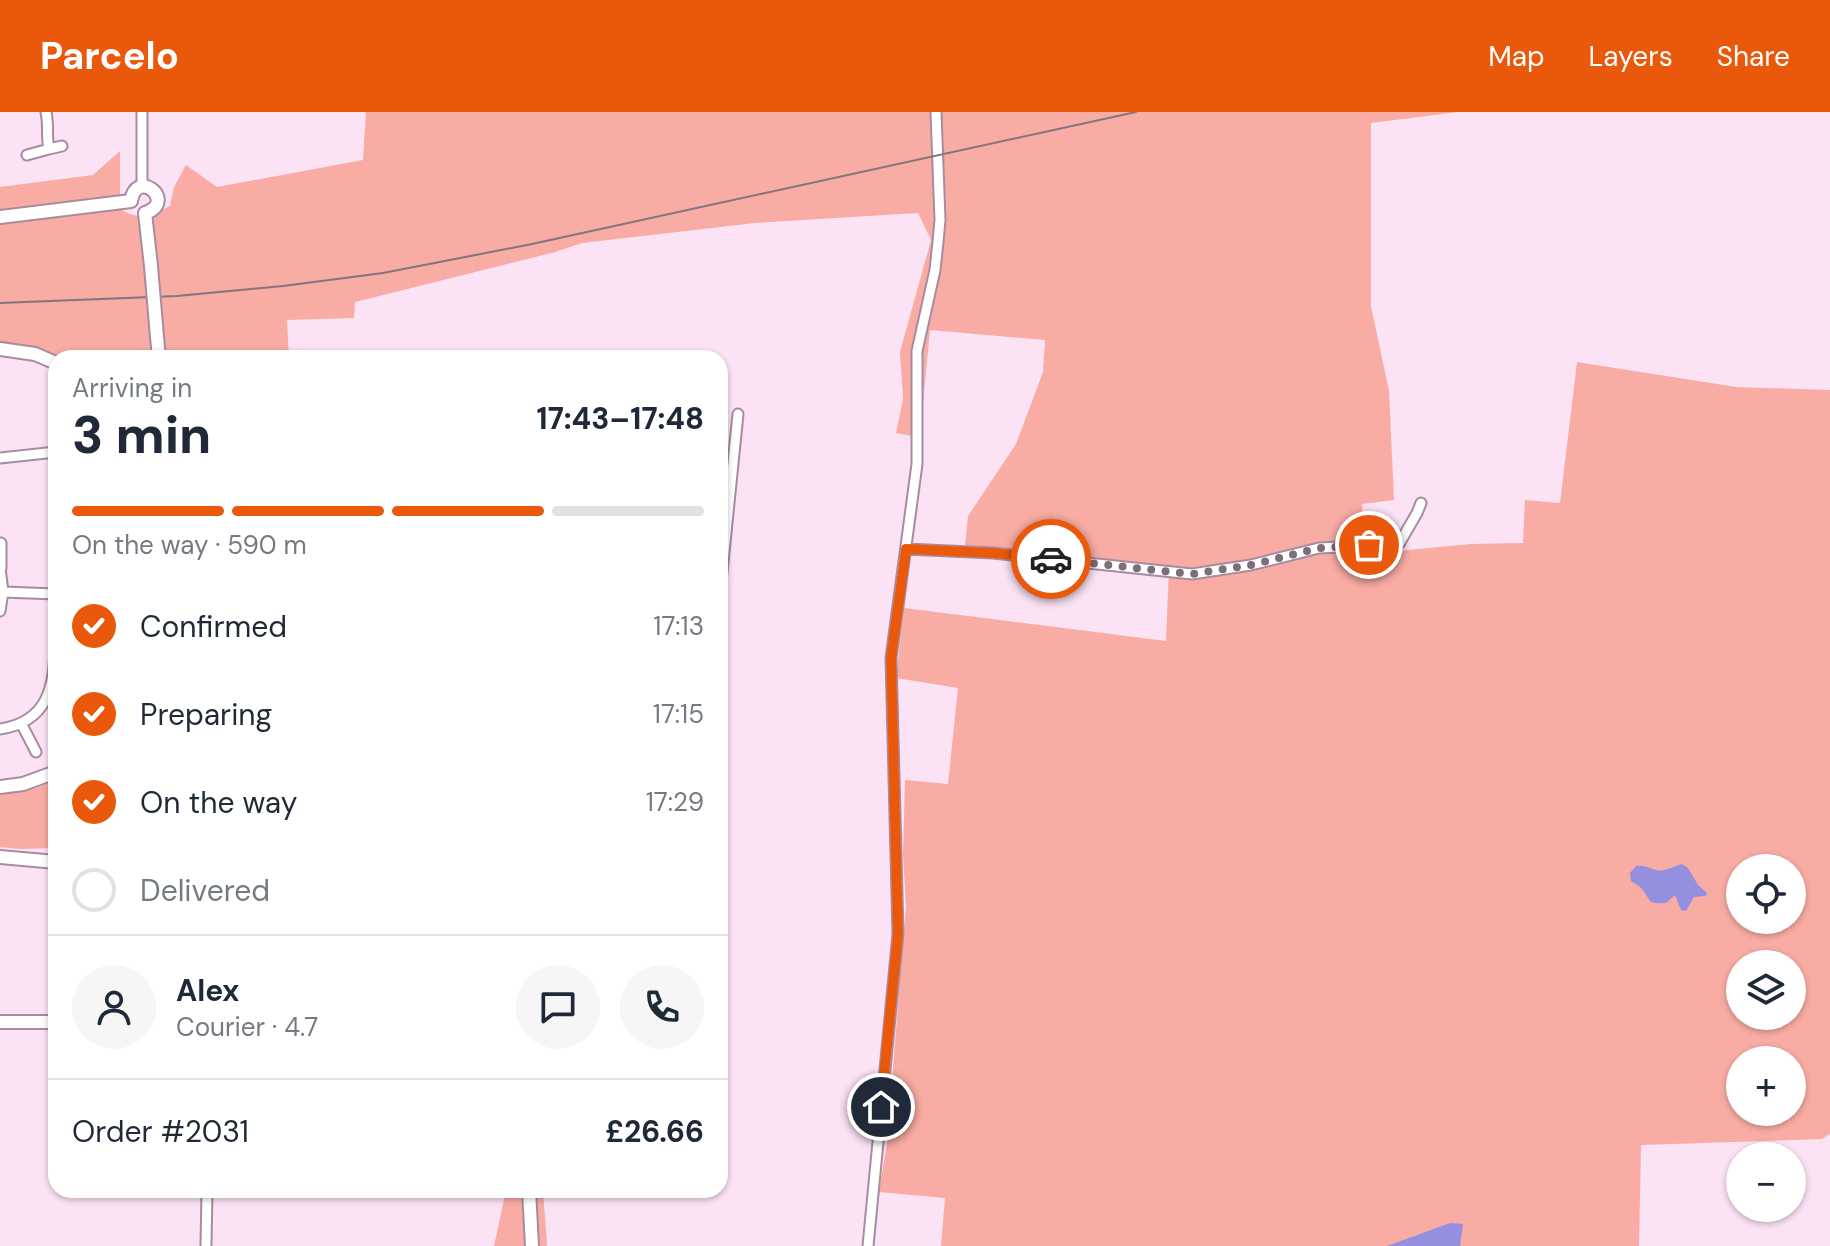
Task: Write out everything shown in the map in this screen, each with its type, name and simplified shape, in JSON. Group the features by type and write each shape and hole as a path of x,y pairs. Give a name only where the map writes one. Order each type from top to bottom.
{"main road":[{"path":"142,187 153,189 158,196 157,206 145,213 138,212 131,201 134,191 142,187"},
{"path":"0,217 131,201"},
{"path":"145,213 158,350"},
{"path":"0,349 35,354 48,360"},
{"path":"0,787 23,784 48,775"},
{"path":"0,857 48,860"},
{"path":"0,1022 48,1022"},
{"path":"529,1198 532,1246"}],"street":[{"path":"46,112 49,149"},
{"path":"142,112 142,187"},
{"path":"868,1246 898,934 891,658 914,493 918,445 917,351 935,270 939,231 936,112"},
{"path":"27,155 62,146"},
{"path":"728,513 738,414"},
{"path":"0,458 48,453"},
{"path":"906,549 993,553 1192,574 1251,565 1319,548 1399,544 1421,503"},
{"path":"0,611 3,592 1,543"},
{"path":"3,592 48,594"},
{"path":"0,729 31,718 48,702"},
{"path":"21,723 36,752"},
{"path":"206,1246 207,1198"}],"shaded area":[{"path":"366,112 1458,112 1371,123 1371,306 1389,391 1394,500 1362,504 1366,554 1471,544 1523,543 1525,500 1560,503 1577,362 1736,387 1830,390 1830,1134 1822,1139 1641,1145 1639,1246 941,1246 945,1198 879,1192 887,1143 906,906 903,854 905,780 948,784 958,688 896,678 904,608 1166,641 1169,568 965,545 968,516 1016,444 1043,372 1045,340 930,330 922,413 923,438 896,433 903,399 900,352 931,240 918,213 755,223 582,243 355,302 354,318 287,320 289,350 48,352 0,343 0,187 93,175 120,151 120,209 145,216 170,206 174,187 186,165 217,187 363,160"},
{"path":"48,783 48,848 0,847 0,792 37,788"},
{"path":"1682,864 1707,893 1706,896 1694,897 1686,911 1681,910 1675,895 1666,903 1652,902 1631,881 1630,873 1636,866 1666,870"},
{"path":"504,1198 544,1198 547,1246 494,1246"},
{"path":"1450,1223 1463,1224 1460,1246 1387,1246"}],"railway":[{"path":"0,303 177,296 383,273 532,244 1136,112"}],"way so far":[{"path":"1051,559 1192,574 1251,565 1319,548 1369,545"}],"route":[{"path":"881,1107 898,934 891,658 906,549 1051,559"}]}
